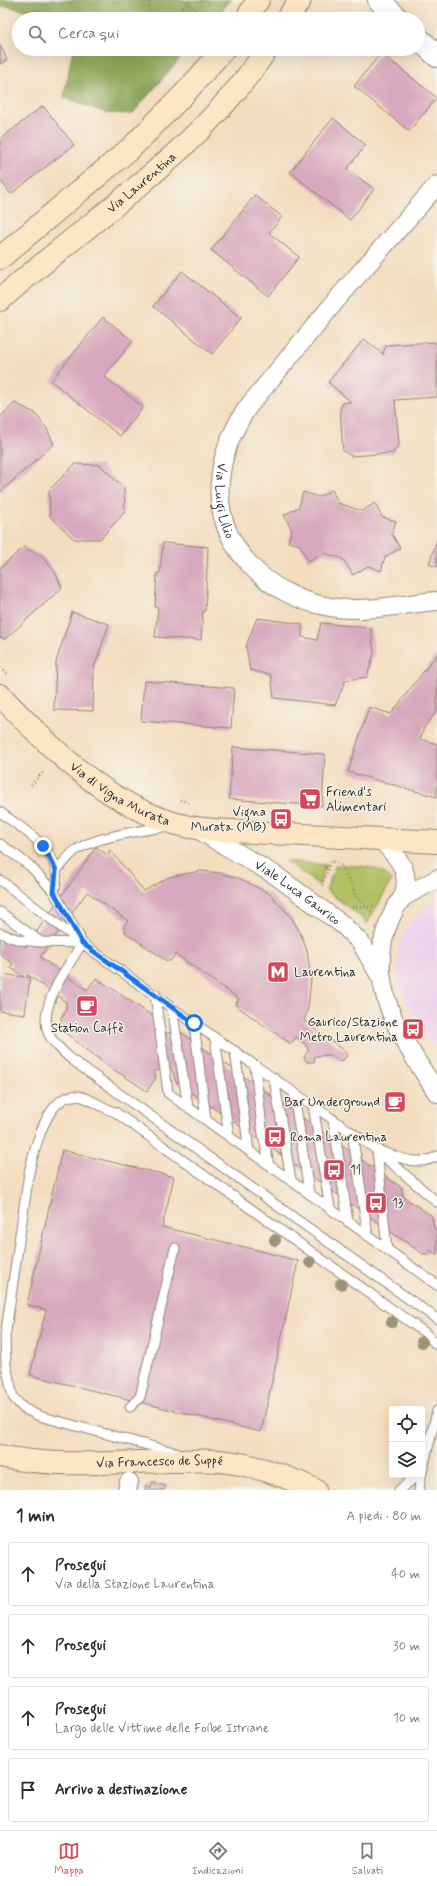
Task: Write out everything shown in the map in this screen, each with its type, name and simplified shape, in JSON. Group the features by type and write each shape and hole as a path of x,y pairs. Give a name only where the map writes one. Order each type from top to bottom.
{"main road":[{"path":"250,12 258,0"},
{"path":"292,12 300,0"},
{"path":"0,258 132,147 176,104 218,56"},
{"name":"Via Laurentina","path":"0,300 133,190 207,124 236,92 262,56"},
{"name":"Via di Vigna Murata","path":"0,695 59,755 82,772 132,806 187,826 382,840 437,842"},
{"name":"Via Francesco de Suppé","path":"0,1456 23,1461 60,1464 203,1460 228,1462 262,1470 292,1480 315,1490"}],"street":[{"path":"379,0 391,12"},
{"path":"425,45 437,56"},
{"name":"Via Luigi Lilio","path":"437,185 338,298 247,408 237,424 227,448 220,482 224,515 232,539 238,549 254,570 264,579 289,595 326,606 360,609 437,600"},
{"name":"Viale Luca Gaurico","path":"187,826 275,875 343,925 361,944 380,977 385,995 401,1035 437,1093"},
{"name":"Viale Luca Gaurico","path":"380,977 380,957 386,932 397,905 403,897 407,883 404,869 382,840"},
{"path":"403,897 437,879"}],"lane":[{"path":"0,812 43,846 56,870 54,892"},
{"path":"56,870 76,850 90,844 122,835 187,826"},
{"path":"0,844 30,866 54,892 82,943"},
{"path":"0,880 82,943 172,1008 352,1132 376,1150 437,1202"},
{"path":"0,912 41,942"},
{"path":"0,933 19,940 82,943"},
{"path":"82,943 48,1005 46,1028 50,1037 56,1044 100,1080 437,1319"},
{"path":"154,994 168,1093 437,1285"},
{"path":"172,1008 188,1107"},
{"path":"194,1023 206,1120"},
{"path":"215,1038 229,1137"},
{"path":"235,1051 249,1151"},
{"path":"255,1065 262,1128 269,1165"},
{"path":"274,1078 290,1180"},
{"path":"294,1093 309,1194"},
{"path":"203,1460 39,1416 23,1408 13,1397 6,1365 5,1337 26,1187 36,1147 48,1116 60,1101 68,1097 77,1096 86,1098 115,1112 424,1332 437,1345"},
{"path":"313,1105 330,1208"},
{"path":"333,1119 348,1222"},
{"path":"352,1132 368,1236"},
{"path":"376,1150 414,1161 424,1162 437,1156"},
{"path":"376,1150 387,1249"},
{"path":"130,1407 140,1397 175,1248"},
{"path":"425,1460 437,1411"},
{"path":"399,1490 414,1478"},
{"path":"419,1490 421,1478"}],"path":[{"path":"148,12 151,0"},
{"path":"182,0 199,12"},
{"path":"177,12 191,0"},
{"path":"32,785 43,772"},
{"path":"320,889 331,860 343,867 346,876 350,881 354,895 364,907 374,914"},
{"path":"350,906 364,907 380,905"}],"shaded area":[{"path":"437,897 437,1047 427,1040 405,1000 398,977 397,949 404,932 415,916"}],"green space":[{"path":"0,0 231,0 220,12 36,12 4,6 0,8"},
{"path":"72,56 182,56 132,114 106,113 64,97"},
{"path":"286,861 326,865 319,885"},
{"path":"336,865 374,868 387,875 392,880 367,924 362,918 326,890"}],"building":[{"path":"0,44 7,60 0,64"},
{"path":"379,56 385,56 437,98 409,131 354,86"},
{"path":"43,106 74,145 11,194 0,180 0,139"},
{"path":"333,118 366,145 347,169 374,189 350,220 290,172"},
{"path":"255,195 282,217 269,233 299,257 268,296 211,250"},
{"path":"182,271 241,318 212,354 153,306"},
{"path":"103,317 133,341 104,376 143,407 120,436 51,381"},
{"path":"364,339 384,355 383,352 387,345 433,342 437,344 437,397 395,400 399,444 393,453 351,456 343,451 340,409 343,403 351,402 328,382"},
{"path":"15,403 35,413 47,429 54,444 0,492 0,417"},
{"path":"75,464 100,465 124,488 125,512 100,539 74,539 50,516 49,490"},
{"path":"332,490 338,503 362,511 375,503 382,517 396,521 392,534 400,548 385,557 381,571 368,566 353,575 343,559 324,553 308,561 300,545 288,542 292,530 284,515 299,507 303,492 319,497"},
{"path":"437,540 437,567 429,564"},
{"path":"163,543 208,547 205,611 203,611 201,640 155,637 158,607 155,607 157,573 160,573"},
{"path":"24,547 43,557 55,572 62,588 5,639 0,637 0,568"},
{"path":"72,612 109,624 94,668 93,711 54,710 56,662"},
{"path":"257,618 302,624 302,637 317,640 321,623 371,628 374,653 367,677 346,680 335,705 274,698 271,675 250,670 246,646"},
{"path":"437,654 437,711 424,728 420,739 437,744 437,797 348,772 369,707 391,714"},
{"path":"144,681 234,688 231,728 141,721"},
{"path":"233,747 325,754 322,806 229,799"},
{"path":"96,847 107,855 110,850 144,891 169,877 201,871 220,873 241,879 270,894 291,917 300,932 307,951 311,979 308,1008 304,1021 345,1051 347,1056 342,1061 330,1055 315,1056 314,1062 307,1062 304,1057 308,1051 307,1046 296,1037 291,1044 235,1005 239,999 176,954 170,961 167,961 126,933 124,926 128,921 87,892 40,957 87,990 96,978 163,1023 157,1035 179,1031 402,1188 402,1196 432,1216 434,1228 437,1230 437,1255 430,1250 428,1254 423,1254 175,1081 172,1068 154,1071 156,1078 147,1091 105,1064 63,1031 61,1018 66,1010 66,1002 28,975 26,977 30,978 25,1014 0,1011 0,974 24,977 11,968 13,964 0,954 0,929 26,947"},
{"path":"62,1150 174,1177 162,1227 298,1261 261,1432 30,1375 46,1310 27,1305"},
{"path":"152,1482 166,1486 164,1490 145,1490 146,1485 151,1488"}],"place":[{"name":"Friend's Alimentari","path":"310,799"},
{"name":"Vigna Murata (MB)","path":"281,819"},
{"name":"Laurentina","path":"278,972"},
{"name":"Station Caffè","path":"87,1006"},
{"name":"Gaurico/Stazione Metro Laurentina","path":"413,1029"},
{"name":"Bar Underground","path":"395,1102"},
{"name":"Roma Laurentina","path":"275,1137"},
{"name":"11","path":"334,1170"},
{"name":"13","path":"376,1203"}],"route":[{"path":"43,846 54,863 56,870 54,892 82,943 194,1023"}]}
